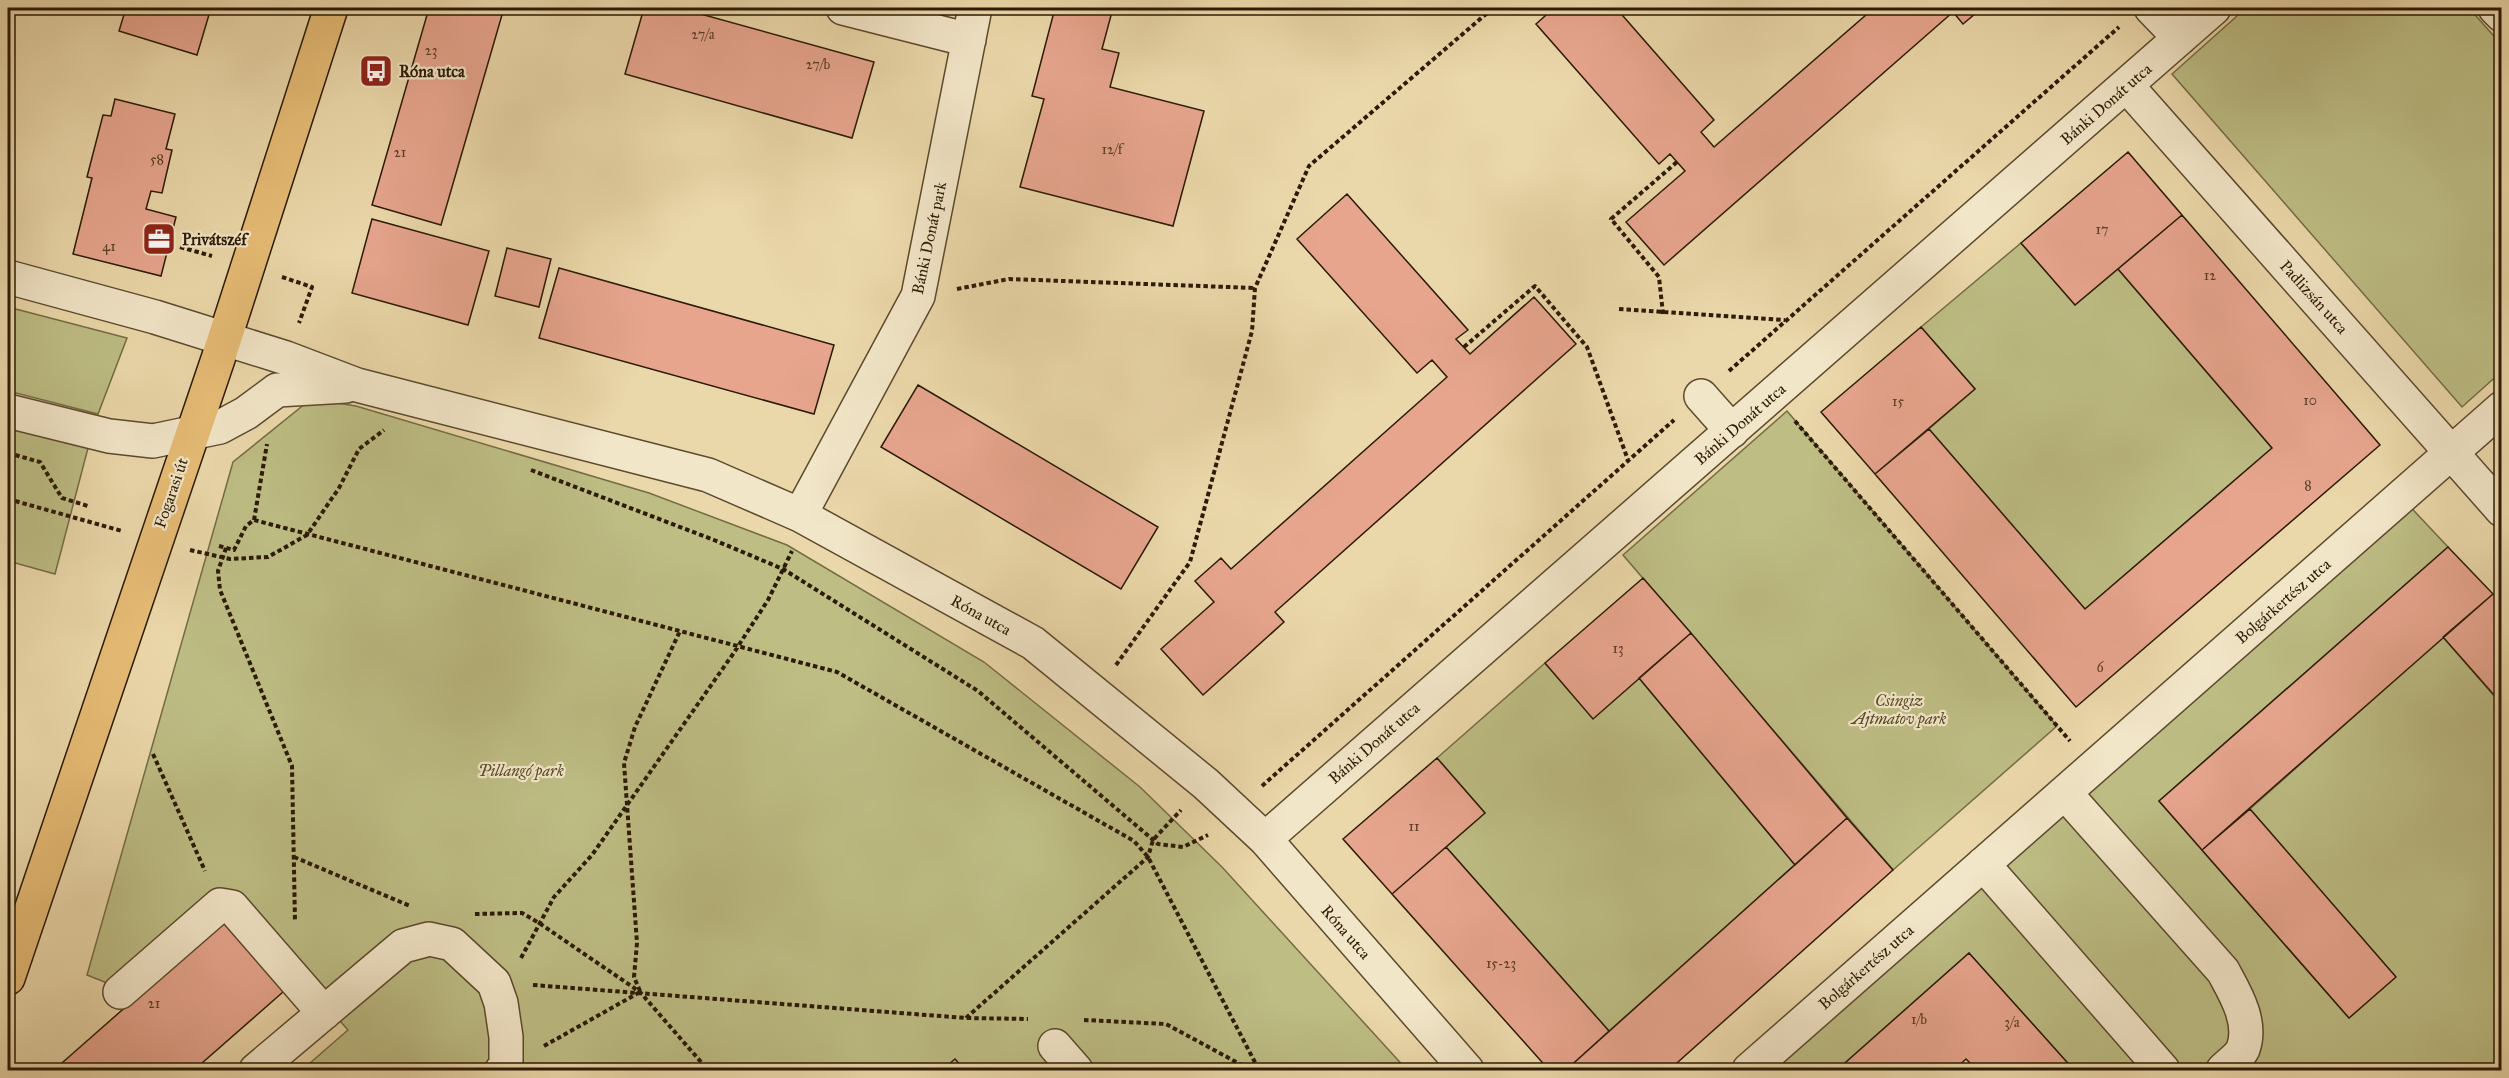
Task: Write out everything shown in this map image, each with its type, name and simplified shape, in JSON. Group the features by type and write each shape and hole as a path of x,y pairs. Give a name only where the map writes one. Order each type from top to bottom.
{"main road":[{"name":"Fogarasi út","path":"8,978 224,339 331,8"}],"street":[{"path":"843,8 969,40"},
{"name":"Bánki Donát park","path":"806,518 918,296 975,8"},
{"name":"Bánki Donát utca","path":"1265,838 2214,8"},
{"path":"2495,8 2502,15"},
{"path":"2137,15 2180,39"},
{"name":"Padlizsán utca","path":"2127,86 2502,510"},
{"name":"Róna utca","path":"8,277 155,317 286,358 357,385 708,475 806,518 1033,643 1206,784 1265,838 1467,1071"},
{"name":"Róna utca","path":"8,411 109,436 153,441 220,427 246,413 277,390 357,385"},
{"path":"1701,396 1732,431"},
{"name":"Bolgárkertész utca","path":"1749,1071 2502,408"},
{"path":"2065,793 2223,971 2241,1004 2245,1031 2242,1050 2223,1071"},
{"path":"1983,864 2163,1071"},
{"path":"120,992 220,905 232,907 324,1013"},
{"path":"256,1071 403,946 429,939 452,944 499,983 504,1026 504,1069"}],"path":[{"path":"1096,693 1190,561 1252,331 1256,288 1309,166 1493,8"},
{"path":"527,469 714,540 783,569 978,691 1158,844 1183,847 1210,835 1235,810 1785,320 2137,15"},
{"path":"1662,314 1659,277 1611,219 1677,162"},
{"path":"918,296 1009,279 1256,288"},
{"path":"1464,347 1534,286 1587,347 1628,460"},
{"path":"1619,309 1662,314 1785,320"},
{"path":"1773,396 2093,767"},
{"path":"8,499 222,558 268,557 307,535 339,488 359,449 388,427"},
{"path":"8,453 40,462 62,498 88,506"},
{"path":"499,983 525,952 554,897 592,855 738,646 768,600 806,518"},
{"path":"219,546 234,550 246,526 254,520 837,672 1134,842 1148,857 1259,1071"},
{"path":"225,548 218,581 220,590 292,766 295,925"},
{"path":"680,631 632,736 624,763 629,803 637,943 634,977 640,992 708,1071"},
{"path":"153,754 220,905"},
{"path":"966,1018 1148,857 1153,840 1206,784"},
{"path":"499,983 966,1018 1037,1019"},
{"path":"504,1069 640,992"},
{"path":"1068,1046 1166,1024 1251,1071"}],"green space":[{"path":"2246,8 2469,8 2501,44 2501,372 2462,407 2172,74"},
{"path":"2021,243 2075,305 2118,269 2272,448 2085,609 1929,429 1975,389 1921,327"},
{"path":"8,307 127,338 98,414 8,391"},
{"name":"Pillangó park","path":"311,399 356,406 649,493 787,545 984,662 1140,787 1222,867 1407,1070 302,1070 348,1030 227,893 112,985 87,975 233,462"},
{"name":"Csingiz Ajtmatov park","path":"1787,411 2057,726 1893,870 1623,555"},
{"path":"8,427 88,448 55,574 8,561"},
{"path":"2401,497 2448,547 2159,801 2349,1018 2395,977 2250,809 2443,637 2501,704 2501,1070 2074,1070 1969,953 1837,1070 1749,1070"},
{"path":"1545,663 1593,718 1639,678 1795,865 1609,1031 1446,847 1485,813 1437,758"}],"building":[{"path":"126,8 211,8 197,55 119,31"},
{"path":"429,8 504,8 441,225 372,205"},
{"path":"644,8 679,8 874,62 852,138 625,74"},
{"path":"1055,8 1113,8 1102,49 1119,53 1110,87 1204,111 1173,226 1020,187 1044,99 1032,96"},
{"path":"1554,8 1616,8 1714,120 1701,132 1714,147 1874,8 1982,8 1963,24 1953,12 1664,265 1626,222 1685,171 1670,154 1659,164 1536,24"},
{"path":"115,99 175,114 166,149 172,150 162,193 151,191 146,209 176,217 161,276 73,254 92,178 87,177 103,115 111,116"},
{"path":"2128,152 2182,215 2075,305 2021,243"},
{"path":"1347,194 1468,330 1456,339 1470,354 1534,297 1576,344 1275,612 1284,622 1203,695 1161,649 1214,602 1195,581 1221,558 1231,569 1447,377 1432,360 1417,373 1297,239"},
{"path":"2182,215 2380,445 2076,707 1875,474 1929,429 2085,609 2272,448 2118,269"},
{"path":"372,219 489,251 468,325 352,293"},
{"path":"507,248 551,259 539,307 495,296"},
{"path":"559,268 834,345 814,414 539,338"},
{"path":"1921,327 1975,389 1875,474 1821,412"},
{"path":"918,385 1158,527 1121,589 881,447"},
{"path":"2448,547 2493,594 2202,850 2159,801"},
{"path":"1643,578 1691,633 1593,719 1545,663"},
{"path":"2493,594 2502,603 2502,704 2443,637"},
{"path":"1691,633 1847,818 1795,865 1639,678"},
{"path":"1437,758 1485,813 1392,894 1343,839"},
{"path":"2250,809 2396,977 2349,1018 2202,850"},
{"path":"1847,818 1893,870 1669,1070 1566,1070"},
{"path":"1446,847 1609,1031 1566,1070 1549,1070 1392,894"},
{"path":"230,915 291,985 194,1070 54,1070"},
{"path":"1969,953 2074,1070 1977,1070 1966,1059 1954,1070 1837,1070"},
{"path":"955,1059 965,1070 942,1070"}],"place":[{"name":"Róna utca","path":"376,71"},
{"name":"Privátszéf","path":"159,239"}]}
